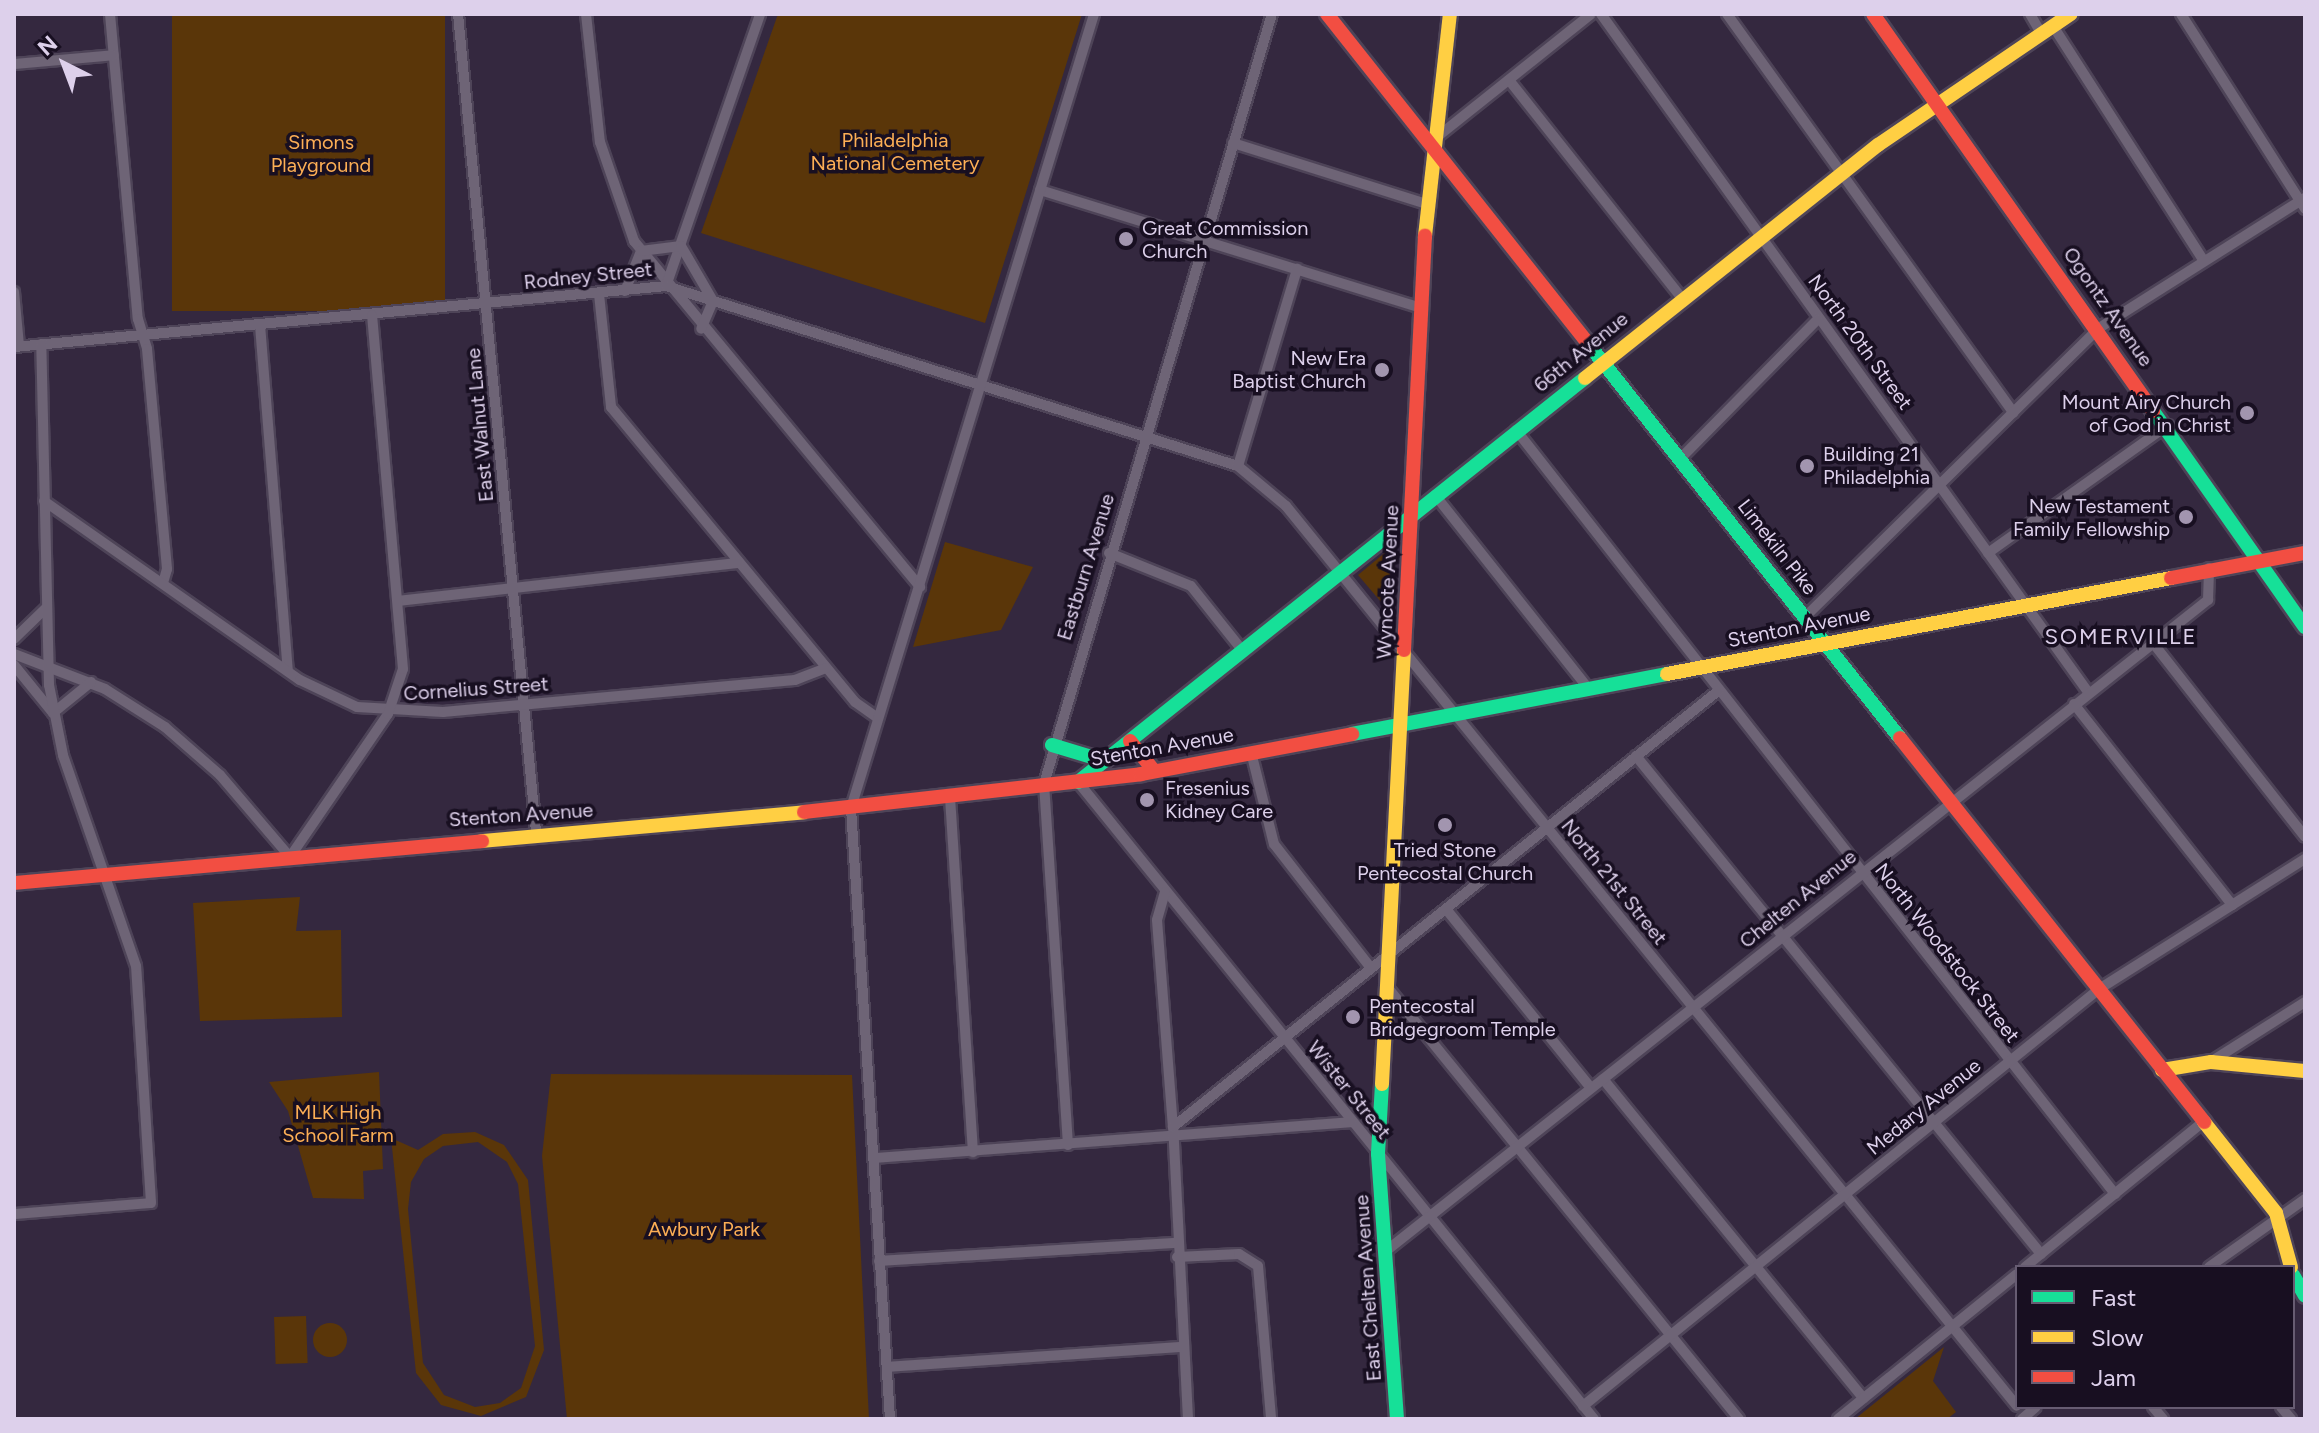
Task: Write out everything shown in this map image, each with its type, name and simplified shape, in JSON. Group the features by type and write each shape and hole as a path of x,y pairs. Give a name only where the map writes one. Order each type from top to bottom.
{"street":[{"path":"110,14 167,569 163,583"},
{"name":"East Walnut Lane","path":"458,14 536,832"},
{"path":"586,14 600,142 641,251 701,329 920,587"},
{"path":"666,286 760,14"},
{"path":"890,1419 851,808 1094,14"},
{"name":"Eastburn Avenue","path":"1068,1145 1044,784 1052,745 1144,434 1272,14"},
{"name":"Limekiln Pike","path":"1327,14 1827,642 2162,1070"},
{"name":"Wyncote Avenue","path":"1378,1154 1430,143 1450,14"},
{"path":"1430,143 1591,14"},
{"name":"North 20th Street","path":"1601,14 2088,692"},
{"path":"1727,14 2014,413"},
{"name":"Ogontz Avenue","path":"1873,14 2262,558 2305,627"},
{"path":"2030,14 2047,29 2204,261"},
{"name":"66th Avenue","path":"1078,782 1603,360 1841,174 1936,101 2071,14"},
{"path":"1806,616 2099,328 2303,203 2181,14"},
{"path":"14,64 114,55"},
{"path":"1509,80 1682,298"},
{"path":"1233,143 1427,204"},
{"path":"1040,190 1422,308"},
{"path":"641,251 681,246"},
{"path":"681,246 713,301 701,329"},
{"path":"625,291 641,251"},
{"path":"1238,466 1297,269"},
{"name":"Rodney Street","path":"16,346 666,286 1144,434"},
{"path":"14,292 16,346"},
{"path":"599,294 611,407 826,668 878,718"},
{"path":"14,654 91,682 187,744 290,857 388,714 403,669 372,315"},
{"path":"1681,458 1818,319"},
{"path":"260,325 288,670"},
{"path":"14,1214 151,1203 142,1000 108,875 53,713 48,664 41,344"},
{"path":"1988,553 2168,425"},
{"name":"North Woodstock Street","path":"1516,430 2115,1194"},
{"name":"North 21st Street","path":"1144,434 1238,466 1286,506 2015,1405"},
{"path":"1435,495 1587,687"},
{"name":"Cornelius Street","path":"44,501 323,693 388,714 795,680 826,668"},
{"path":"1109,553 1191,586 1242,650"},
{"name":"Stenton Avenue","path":"14,883 536,832 851,808 1078,782 1401,725 2209,568 2305,553"},
{"path":"398,601 739,563"},
{"name":"Chelten Avenue","path":"1386,1251 1949,800 2212,596 2209,568"},
{"path":"14,639 47,607"},
{"path":"2153,643 2305,837"},
{"path":"14,665 53,713"},
{"path":"53,713 91,682"},
{"path":"1173,1127 1718,691"},
{"path":"2074,704 2232,905"},
{"path":"1130,741 1138,759 1154,771"},
{"path":"1052,745 1105,761"},
{"path":"1251,752 1274,844 1370,967"},
{"path":"1636,756 2041,1254"},
{"name":"Wister Street","path":"1078,782 1594,1419"},
{"path":"950,797 973,1152"},
{"name":"Medary Avenue","path":"1583,1406 2099,989 2305,859"},
{"path":"1165,892 1157,920 1173,1127 1169,1139 1188,1419"},
{"path":"1446,909 1591,1088"},
{"path":"1388,988 1739,1419"},
{"path":"2211,1062 2305,1002"},
{"path":"2162,1070 2211,1062 2305,1071"},
{"path":"2162,1070 2276,1213 2290,1265"},
{"path":"1603,1079 1863,1398"},
{"path":"2027,1265 2204,1121"},
{"path":"875,1158 1169,1139 1352,1122"},
{"name":"East Chelten Avenue","path":"1378,1154 1397,1419"},
{"path":"2211,1265 2276,1213 2305,1199"},
{"path":"879,1261 1176,1243"},
{"path":"1177,1257 1239,1254 1258,1266 1271,1419"},
{"path":"1838,1419 2015,1276"},
{"path":"2295,1278 2305,1296"},
{"path":"887,1367 1182,1347"}],"green space":[{"name":"Simons Playground","path":"172,14 445,14 445,311 172,311"},
{"name":"Philadelphia National Cemetery","path":"778,14 1082,14 985,323 701,233"},
{"path":"945,542 1033,567 1001,630 913,647"},
{"path":"1393,546 1387,609 1358,575"},
{"path":"300,897 296,931 341,930 342,1017 200,1021 193,903"},
{"name":"MLK High School Farm","path":"379,1072 383,1169 363,1171 364,1199 313,1198 288,1111 269,1082"},
{"name":"Awbury Park","path":"551,1074 852,1075 869,1419 567,1419 542,1156"},
{"path":"475,1132 504,1145 528,1180 544,1350 526,1397 481,1416 441,1405 416,1373 391,1138 418,1150 443,1134","holes":["478,1142 507,1162 518,1184 535,1346 521,1388 500,1403 475,1407 444,1395 423,1363 408,1209 411,1182 424,1159 443,1146"]},
{"path":"306,1316 308,1363 276,1364 274,1317"},
{"path":"330,1323 342,1328 347,1340 342,1352 330,1357 318,1352 313,1340 318,1328"},
{"path":"1944,1347 1933,1381 1956,1412 1947,1419 1855,1419"}],"traffic: fast":[{"path":"1586,341 1900,738"},
{"path":"1078,782 1585,378"},
{"path":"2153,411 2305,627"},
{"path":"1352,734 1667,674"},
{"path":"1052,745 1105,761"},
{"path":"1382,1084 1378,1154 1397,1419"},
{"path":"2295,1278 2305,1296"}],"traffic: slow":[{"path":"1425,236 1450,14"},
{"path":"1585,378 1878,145 2071,14"},
{"path":"1667,674 2171,578"},
{"path":"1382,1084 1404,650"},
{"path":"482,841 804,812"},
{"path":"2162,1070 2211,1062 2305,1071"},
{"path":"2204,1122 2276,1213 2290,1265"}],"traffic: jam":[{"path":"1327,14 1586,341"},
{"path":"1873,14 2153,411"},
{"path":"1404,650 1425,236"},
{"path":"2171,578 2305,553"},
{"path":"804,812 1141,774 1352,734"},
{"path":"1900,738 2204,1122"},
{"path":"1130,741 1154,771"},
{"path":"14,883 482,841"}],"place":[{"name":"Great Commission Church","path":"1126,239"},
{"name":"New Era Baptist Church","path":"1382,370"},
{"name":"Mount Airy Church of God in Christ","path":"2247,413"},
{"name":"Building 21 Philadelphia","path":"1807,466"},
{"name":"New Testament Family Fellowship","path":"2186,517"},
{"name":"Fresenius Kidney Care","path":"1147,800"},
{"name":"Tried Stone Pentecostal Church","path":"1445,825"},
{"name":"Pentecostal Bridgegroom Temple","path":"1353,1017"}],"district":[{"name":"SOMERVILLE","path":"2121,637"}]}
